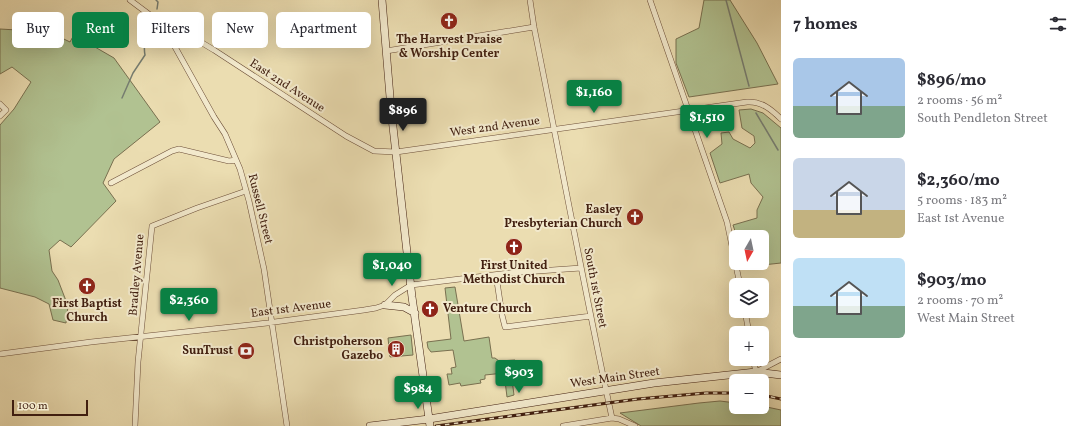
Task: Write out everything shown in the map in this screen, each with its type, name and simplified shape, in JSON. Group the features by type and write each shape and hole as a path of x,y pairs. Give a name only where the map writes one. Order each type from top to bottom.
{"main road":[{"path":"382,0 396,152 414,313 430,422"},
{"path":"384,305 404,307 414,313"},
{"name":"West Main Street","path":"370,426 430,422 606,390 654,383 756,372 781,375"}],"street":[{"name":"East 2nd Avenue","path":"130,0 146,12"},
{"name":"South 1st Street","path":"530,0 534,27 612,418"},
{"path":"650,0 727,222 739,278"},
{"path":"386,50 534,27"},
{"name":"East 2nd Avenue","path":"204,44 346,136 374,151 396,152"},
{"name":"Russell Street","path":"176,48 225,134 236,160 246,191 264,269 287,426"},
{"name":"West 2nd Avenue","path":"396,152 687,109 755,101 774,111 781,119"},
{"path":"0,104 6,110 0,116"},
{"path":"111,183 172,151 179,149 229,161 236,160"},
{"name":"Bradley Avenue","path":"135,426 138,362 152,226 246,191"},
{"path":"411,285 496,275 582,268"},
{"path":"496,275 505,327 591,316"},
{"name":"East 1st Avenue","path":"0,354 272,322 376,308 384,305 411,285"},
{"path":"755,366 756,372 781,359"},
{"path":"563,426 612,418 619,419 635,426"}],"green space":[{"path":"704,0 730,0 757,43 778,84 689,97 676,63 676,39 699,28"},
{"path":"0,29 12,30 12,48 64,48 64,39 70,42 72,38 72,48 97,48 114,58 160,122 114,159 103,183 116,201 71,247 60,240 49,250 52,271 58,280 68,306 66,323 53,320 49,304 35,297 0,288 0,125 14,109 31,82 12,67 0,74"},
{"path":"751,109 763,113 781,128 781,263 769,264 769,230 735,230 733,225 757,218 757,210 763,197 751,183 749,174 720,183 710,153 722,144 721,133 729,132 733,139 750,148 755,143 754,136 742,128 739,110"},
{"path":"455,287 464,341 489,337 492,358 499,361 515,360 517,371 511,372 514,395 507,397 504,373 485,375 485,379 480,380 481,383 461,386 460,383 449,385 447,374 452,374 451,368 456,367 453,350 431,352 428,348 427,342 451,339 445,288"},
{"path":"411,335 413,355 390,357 388,338"},
{"path":"720,401 729,402 729,414 769,414 769,407 781,410 781,426 641,426 620,413"}],"waterway":[{"path":"156,0 158,2 157,9"},
{"path":"726,0 749,86"},
{"path":"122,98 133,73 145,55 144,48"},
{"path":"756,113 778,150"}],"railway":[{"path":"436,426 638,399 706,393 729,393"},
{"path":"769,396 781,399"}],"place":[{"name":"The Harvest Praise & Worship Center","path":"449,21"},
{"name":"Easley Presbyterian Church","path":"635,217"},
{"name":"First United Methodist Church","path":"514,247"},
{"name":"First Baptist Church","path":"87,286"},
{"name":"Venture Church","path":"430,309"},
{"name":"Christpoherson Gazebo","path":"396,349"},
{"name":"SunTrust","path":"246,351"}]}
